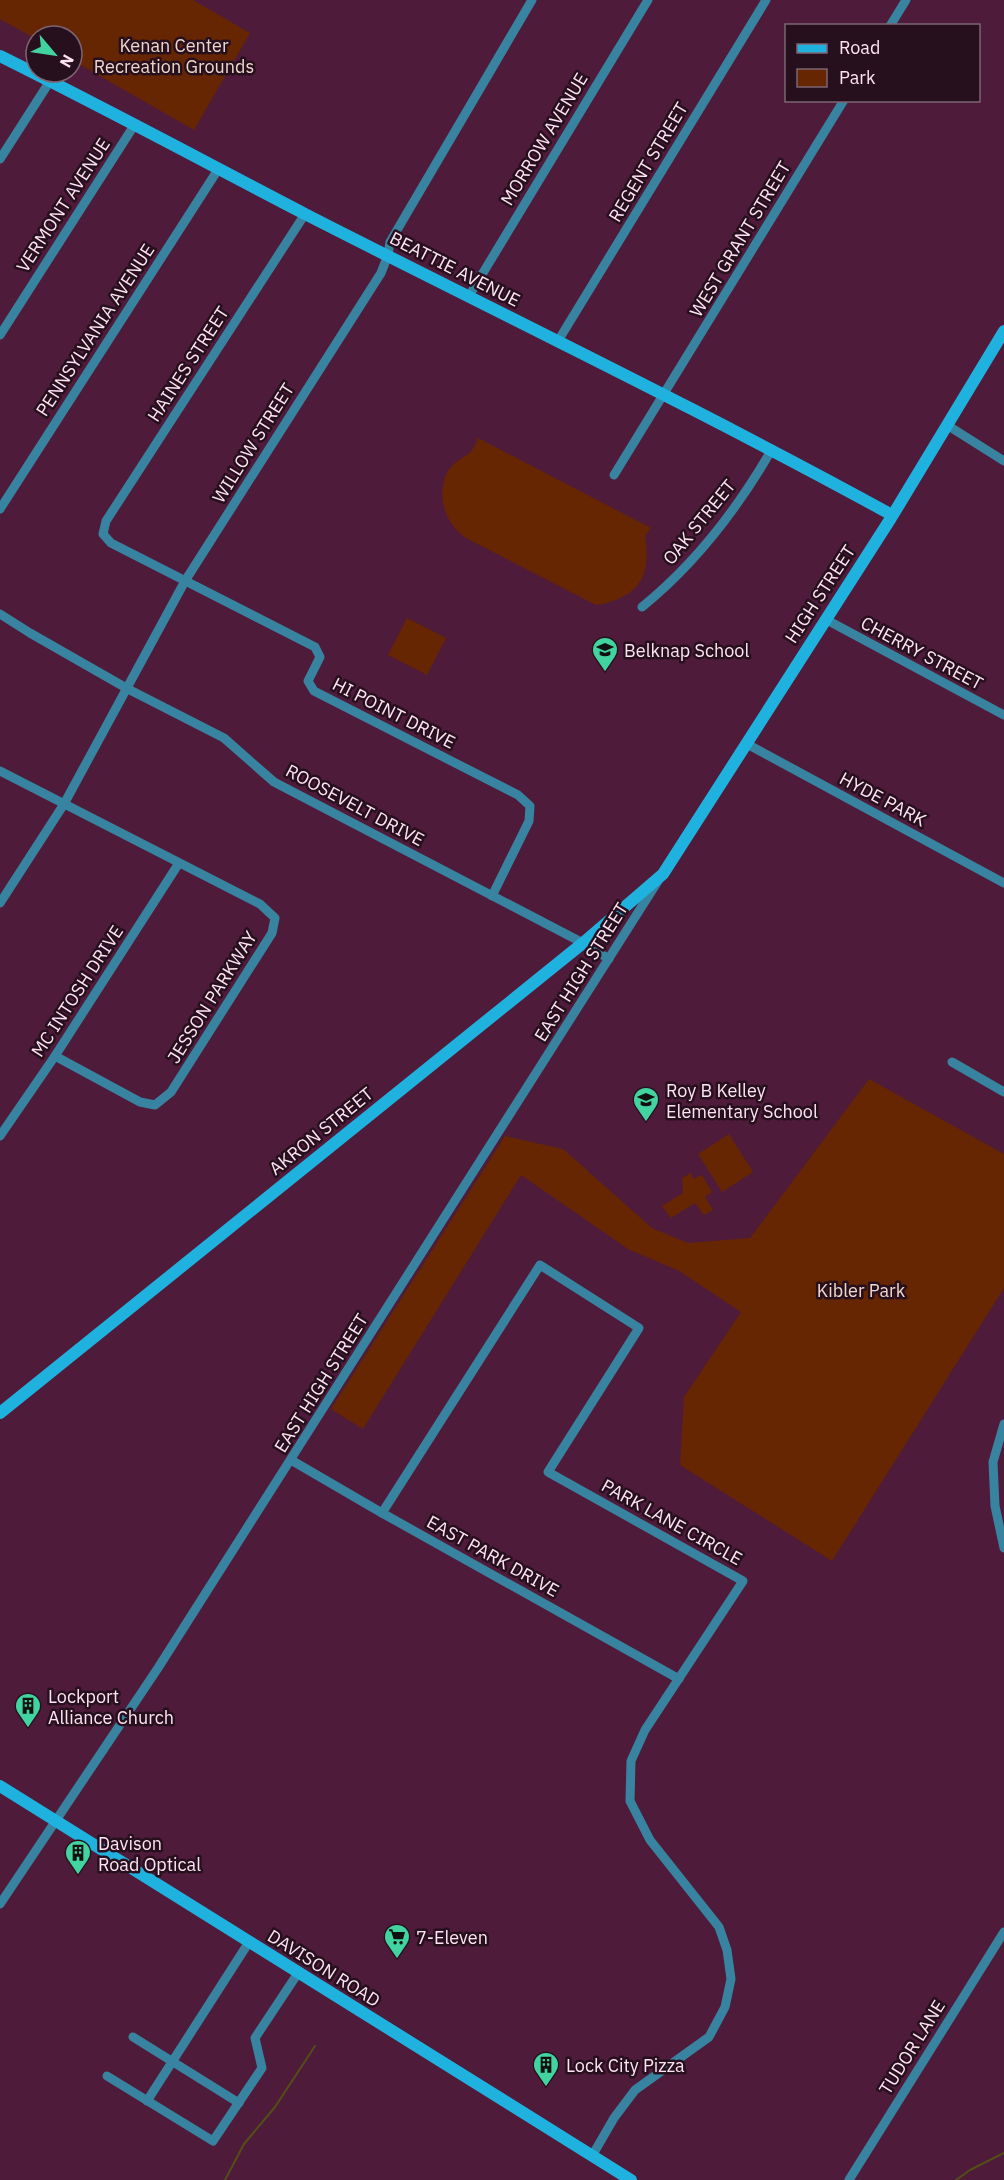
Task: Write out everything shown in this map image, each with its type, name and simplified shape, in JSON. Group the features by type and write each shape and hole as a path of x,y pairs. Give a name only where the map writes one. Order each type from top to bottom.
{"street":[{"name":"WILLOW STREET","path":"0,903 64,804 185,581 381,273 390,242 532,0"},
{"name":"MORROW AVENUE","path":"469,296 648,0"},
{"name":"REGENT STREET","path":"558,341 766,0"},
{"path":"891,24 906,0"},
{"name":"BEATTIE AVENUE","path":"0,56 24,68"},
{"path":"0,159 48,84"},
{"name":"BEATTIE AVENUE","path":"56,84 305,214 772,449 892,515"},
{"name":"WEST GRANT STREET","path":"614,475 843,102"},
{"name":"VERMONT AVENUE","path":"0,335 135,124"},
{"name":"PENNSYLVANIA AVENUE","path":"0,509 219,168"},
{"name":"HAINES STREET","path":"103,534 106,521 305,214"},
{"name":"HIGH STREET","path":"663,874 892,515 1004,331"},
{"path":"947,425 1004,461"},
{"name":"OAK STREET","path":"642,607 674,578 715,532 750,487 772,449"},
{"name":"HI POINT DRIVE","path":"103,534 111,543 315,647 320,657 308,681 314,691 518,795 530,806 529,821 492,896"},
{"name":"ROOSEVELT DRIVE","path":"0,614 128,689 224,738 274,782 609,958"},
{"name":"CHERRY STREET","path":"825,620 1004,715"},
{"name":"HYDE PARK","path":"747,744 1004,883"},
{"name":"JESSON PARKWAY","path":"0,771 260,904 275,918 272,933 171,1092 155,1105 140,1102 56,1056"},
{"name":"MC INTOSH DRIVE","path":"0,1136 56,1056 179,863"},
{"name":"AKRON STREET","path":"0,1413 583,943 663,874"},
{"name":"EAST HIGH STREET","path":"0,1904 158,1668 663,874"},
{"path":"952,1062 1004,1092"},
{"name":"PARK LANE CIRCLE","path":"381,1513 540,1265 639,1329 548,1472 743,1581 645,1730 631,1761 630,1802 650,1840 719,1926 727,1950 731,1978 725,2007 709,2037 635,2090 614,2118 592,2156"},
{"path":"1004,1424 993,1462 995,1506 1004,1548"},
{"name":"EAST PARK DRIVE","path":"291,1460 381,1513 679,1679"},
{"name":"DAVISON ROAD","path":"0,1786 631,2180"},
{"name":"TUDOR LANE","path":"849,2180 1004,1932"},
{"path":"147,2101 249,1942"},
{"path":"107,2076 213,2141 262,2068 255,2037 298,1973"},
{"path":"133,2037 238,2103"}],"green space":[{"name":"Kenan Center Recreation Grounds","path":"0,0 193,0 250,33 194,130 84,67 84,24 24,24 24,32 0,19"},
{"path":"478,438 651,528 645,536 647,550 644,574 632,591 610,602 596,605 466,538 456,530 448,518 443,503 444,479 452,466 472,450"},
{"path":"407,618 446,638 427,675 388,655"},
{"name":"Kibler Park","path":"869,1079 1004,1154 1004,1288 832,1561 680,1465 684,1397 741,1312 679,1271 628,1249 521,1175 363,1429 331,1409 505,1136 563,1149 652,1228 688,1243 750,1238"},
{"path":"729,1134 753,1172 722,1192 698,1154"},
{"path":"691,1173 694,1179 702,1175 712,1192 705,1197 713,1210 704,1215 695,1203 671,1218 662,1206 683,1193 682,1178"}],"waterway":[{"path":"225,2180 244,2144 275,2107 315,2046"},
{"path":"956,2180 970,2170 1004,2153"}],"place":[{"name":"Belknap School","path":"605,673"},
{"name":"Roy B Kelley Elementary School","path":"646,1123"},
{"name":"Lockport Alliance Church","path":"28,1729"},
{"name":"Davison Road Optical","path":"78,1876"},
{"name":"7-Eleven","path":"397,1960"},
{"name":"Lock City Pizza","path":"546,2088"}]}
